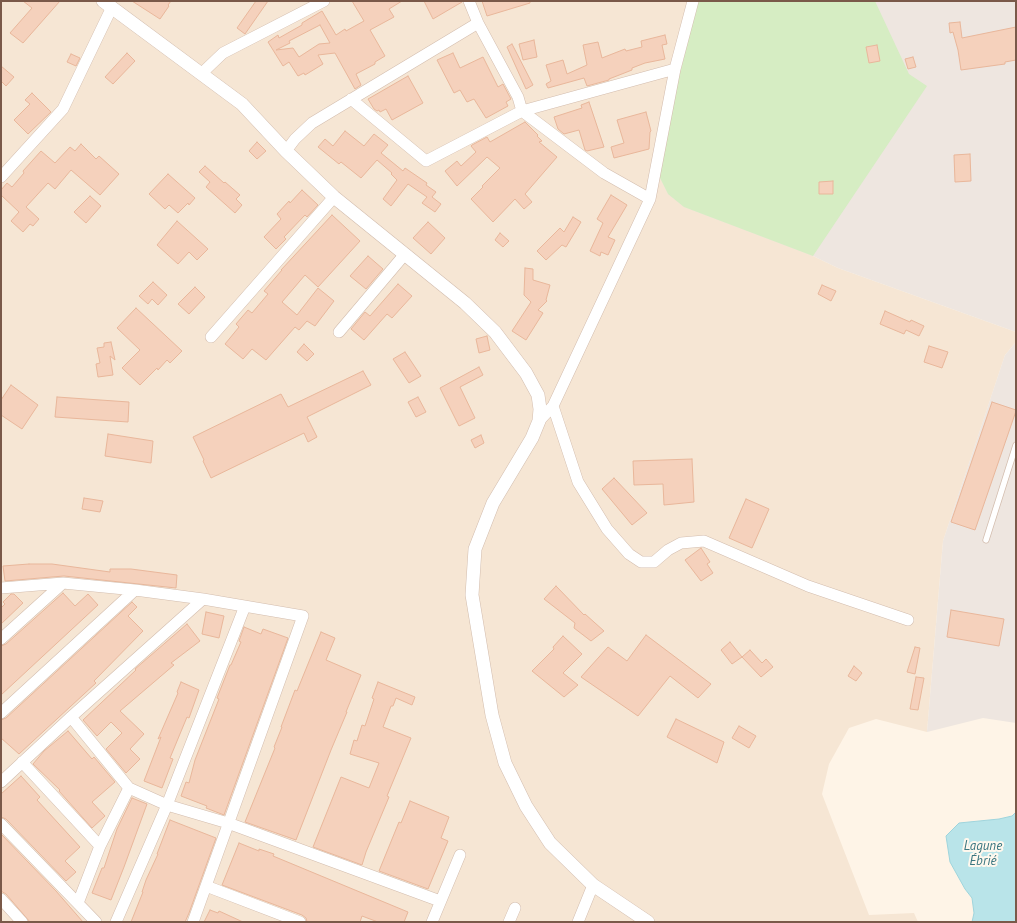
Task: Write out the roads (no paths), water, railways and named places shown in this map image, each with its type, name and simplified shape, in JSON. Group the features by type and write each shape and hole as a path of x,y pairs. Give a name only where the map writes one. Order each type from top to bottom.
{"street":[{"path":"201,74 223,53 324,1"},
{"path":"469,1 478,23 518,97 522,111 604,173 650,199"},
{"path":"648,922 593,885 550,843 526,806 504,763 492,715 472,595 475,549 493,503 529,443 539,421 553,406 650,199 675,69 692,1"},
{"path":"1,177 64,109 107,4 242,104 286,151 334,198 465,303 494,332 526,373 538,395 540,409 539,421"},
{"path":"286,151 295,139 312,123 351,98 478,23"},
{"path":"351,98 426,161 522,111 675,69"},
{"path":"211,337 334,198"},
{"path":"339,332 405,254"},
{"path":"553,406 578,482 607,530 629,554 641,562 654,562 668,550 681,542 704,541 808,586 908,620"},
{"path":"1,588 62,583 135,590 203,599 303,616 193,922"},
{"path":"1,639 62,583"},
{"path":"1,713 135,590"},
{"path":"1,782 203,599"},
{"path":"116,922 167,805 245,606"},
{"path":"71,717 129,788 167,805 228,823 440,901"},
{"path":"22,762 100,846"},
{"path":"78,903 100,846 129,788"},
{"path":"1,824 96,922"},
{"path":"432,922 460,855"},
{"path":"578,922 593,885"},
{"path":"206,886 300,922"},
{"path":"1,899 22,922"},
{"path":"509,922 515,908"}],"lane":[{"path":"986,540 1016,445"}],"water":[{"name":"Lagune Ébrié","path":"1016,812 1016,922 972,922 974,913 972,898 965,889 950,862 946,836 959,823 999,819 1012,816"}]}
